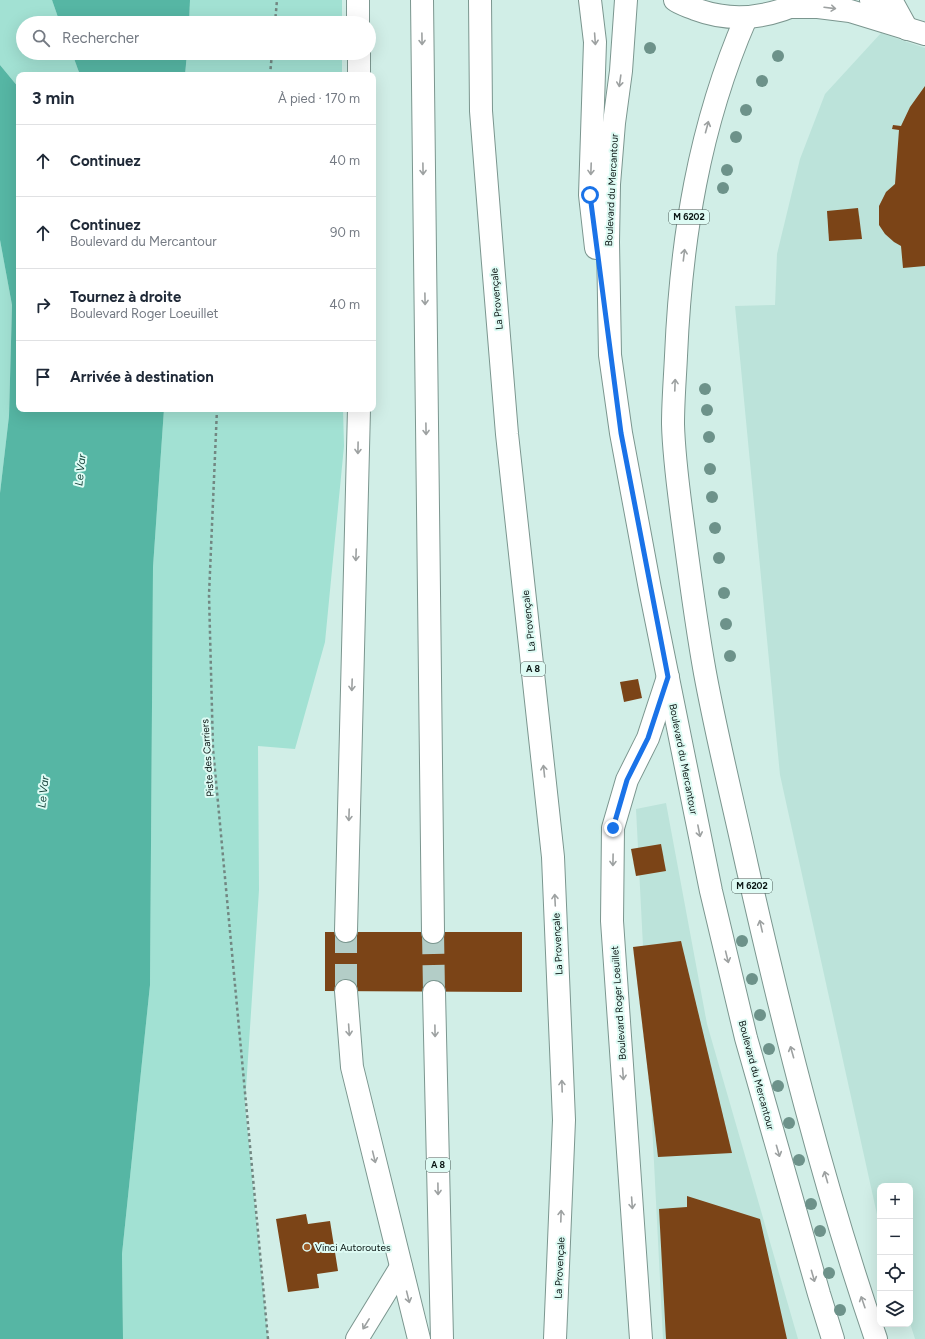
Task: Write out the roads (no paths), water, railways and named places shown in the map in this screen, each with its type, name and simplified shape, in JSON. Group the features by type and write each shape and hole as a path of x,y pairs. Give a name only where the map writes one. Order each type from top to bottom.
{"main road":[{"path":"358,0 358,16"},
{"path":"422,0 433,932"},
{"name":"La Provençale","path":"480,0 481,111 507,434 553,857 564,1120 556,1339"},
{"path":"590,0 595,42 590,195 610,355"},
{"name":"Boulevard du Mercantour","path":"626,0 621,71 614,123 609,184 608,242 610,355 621,433 711,891 746,1038 833,1339"},
{"path":"675,0 711,15 746,18 769,15 799,4 818,6 850,11 916,31"},
{"path":"871,0 916,31"},
{"path":"892,0 916,31"},
{"name":"M 6202","path":"746,18 715,98 700,156 690,210 677,319 673,424 677,466 691,582 706,675 779,1006 852,1270 876,1339"},
{"path":"359,60 359,72"},
{"path":"346,932 359,412"},
{"name":"Boulevard Roger Loeuillet","path":"641,1339 612,921 613,828 627,780 648,738 668,677"},
{"path":"346,991 352,1067 419,1339"},
{"name":"A 8","path":"434,992 442,1339"},
{"path":"357,1339 401,1267"}],"water":[{"path":"52,0 190,0 189,16 58,16"},
{"path":"75,60 186,60 185,72 79,72"},
{"name":"Le Var","path":"0,65 16,84 16,412 164,412 153,567 150,985 122,1254 123,1339 0,1339 0,493 9,416 12,305 0,240"}],"tunnel":[{"path":"346,931 346,991"},
{"path":"433,932 434,992"}],"place":[{"name":"Vinci Autoroutes","path":"307,1247"}]}
